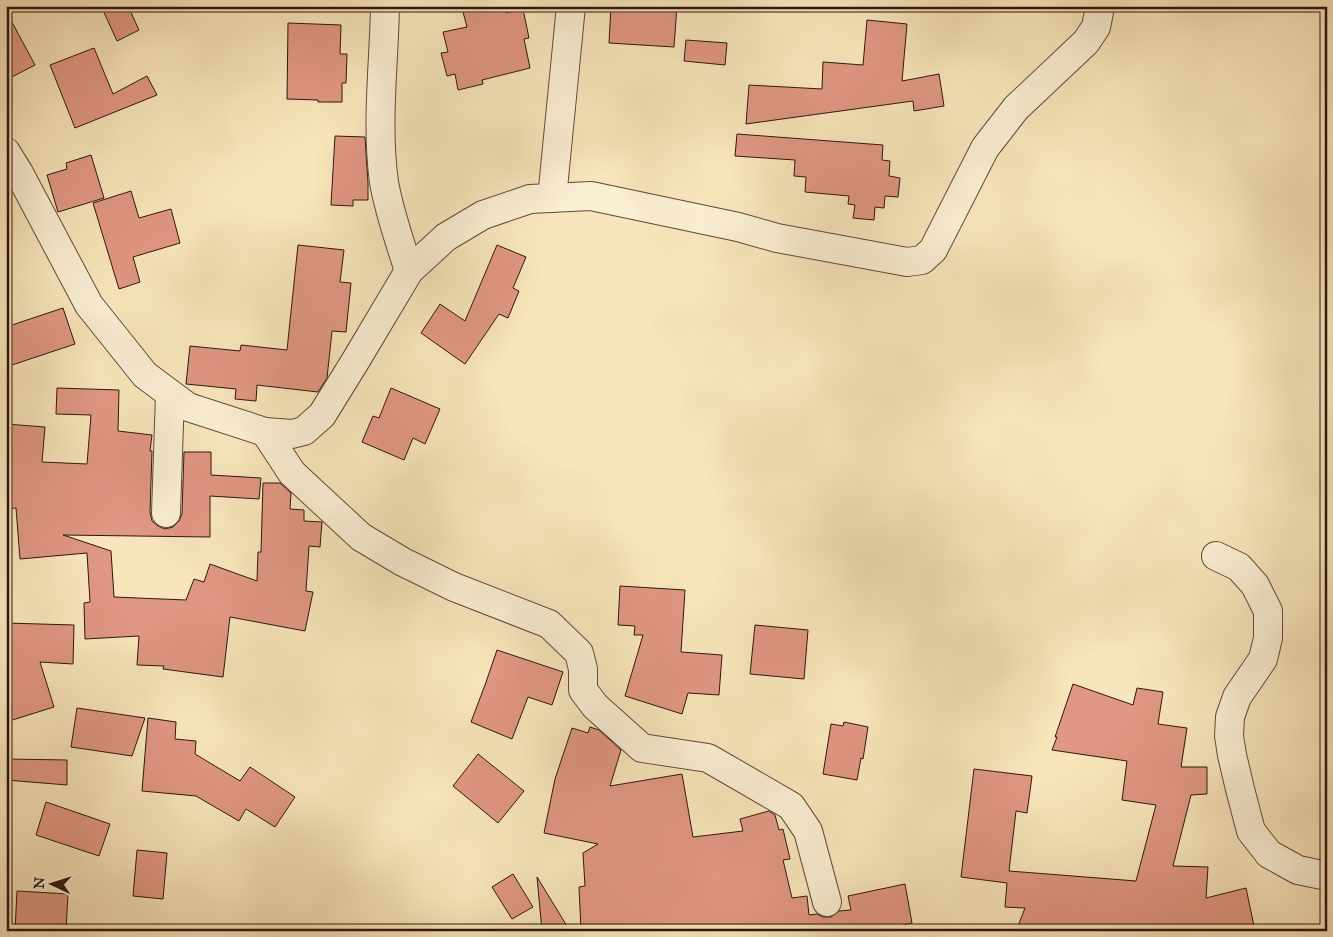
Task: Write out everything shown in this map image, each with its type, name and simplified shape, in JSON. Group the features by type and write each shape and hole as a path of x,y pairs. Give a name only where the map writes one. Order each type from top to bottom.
{"street":[{"path":"386,6 381,141 384,174 392,216 409,270"},
{"path":"552,198 571,6"},
{"path":"6,152 89,305 145,375 188,407 265,432 292,434 304,431 322,415 409,270 446,237 483,215 530,199 591,196 738,227 777,238 908,262 922,260 934,250 985,148 1016,108 1086,42 1096,27 1099,12 1098,6"},
{"path":"166,513 170,394"},
{"path":"265,432 292,473 361,537 403,562 454,587 549,624 580,653 583,669 583,690 595,706 642,748 708,758 791,806 808,831 828,902"},
{"path":"1216,556 1239,567 1255,585 1268,610 1268,638 1263,660 1237,697 1230,717 1229,736 1232,755 1251,830 1269,854 1298,870 1327,876"}],"building":[{"path":"101,6 128,6 139,30 117,41"},
{"path":"486,6 505,6 506,13 523,9 529,38 524,39 530,68 482,80 483,84 458,90 455,74 447,76 441,53 448,52 443,32 467,27 463,12"},
{"path":"611,6 677,6 674,47 609,43"},
{"path":"6,11 35,65 6,80"},
{"path":"867,20 907,24 902,81 939,74 944,106 914,111 913,101 746,124 749,85 822,89 823,62 863,65"},
{"path":"288,23 341,25 340,54 347,54 346,83 342,83 342,102 287,99"},
{"path":"686,40 727,43 725,65 684,61"},
{"path":"94,48 113,94 147,76 157,95 75,128 50,65"},
{"path":"737,134 883,145 882,160 890,161 889,176 900,178 898,197 885,196 884,208 875,207 874,220 853,218 855,205 848,204 849,196 805,192 806,177 794,176 795,160 735,156"},
{"path":"335,136 365,137 368,200 353,200 353,206 331,205"},
{"path":"91,155 104,198 58,212 47,175 67,169 66,163"},
{"path":"131,191 139,218 171,209 180,243 133,257 140,282 119,289 93,203"},
{"path":"298,245 344,250 340,282 351,283 346,332 332,331 327,378 318,392 257,385 256,401 235,399 236,389 186,384 190,346 240,351 241,345 287,350"},
{"path":"497,245 526,257 513,288 519,291 508,318 499,314 465,364 421,333 440,304 465,321"},
{"path":"63,308 75,344 6,367 6,327"},
{"path":"57,388 119,390 118,431 152,435 150,451 152,451 150,512 152,521 158,526 165,529 173,527 179,521 182,514 184,452 211,452 211,475 261,478 259,499 210,496 210,537 63,535 111,551 114,597 186,600 194,579 204,582 210,564 257,581 258,552 261,552 263,483 280,483 291,493 290,509 304,510 304,521 322,522 320,547 309,546 306,591 313,592 305,631 230,617 223,677 163,669 164,666 137,665 139,636 85,639 84,603 90,602 87,553 20,559 16,508 6,509 6,424 45,427 42,462 87,464 91,415 56,414"},
{"path":"391,388 440,409 425,444 413,438 404,460 362,442 373,416 379,418"},
{"path":"620,586 685,590 681,652 722,655 719,695 688,693 682,714 625,696 643,635 634,635 635,626 618,625"},
{"path":"6,623 74,625 73,664 40,662 54,707 6,722"},
{"path":"755,625 808,630 804,679 750,674"},
{"path":"497,650 563,672 552,705 528,697 512,739 471,722"},
{"path":"1073,684 1133,705 1137,688 1163,692 1158,724 1187,728 1181,767 1207,767 1207,794 1191,795 1173,866 1208,867 1206,898 1246,888 1255,931 1016,931 1025,908 1005,907 1007,883 961,877 974,769 1032,776 1027,813 1016,811 1009,871 1136,881 1156,805 1122,800 1127,761 1052,750"},
{"path":"77,708 145,718 132,756 71,747"},
{"path":"148,718 176,722 175,739 196,741 195,754 240,781 250,767 295,797 275,827 246,809 239,821 196,796 142,791"},
{"path":"844,722 868,727 863,759 861,758 857,780 823,774 831,724 843,726"},
{"path":"590,727 599,730 621,750 610,786 682,774 693,837 743,831 740,819 769,811 775,815 779,830 783,829 790,859 783,860 792,898 807,896 809,915 817,914 823,917 831,917 839,911 851,910 848,896 905,884 912,923 875,931 581,931 579,887 585,886 583,853 598,844 544,833 555,779 572,728 588,733"},
{"path":"478,754 524,791 498,823 453,786"},
{"path":"6,759 67,760 67,785 6,780"},
{"path":"46,802 110,824 99,856 36,835"},
{"path":"137,850 167,853 163,899 133,896"},
{"path":"513,874 533,907 512,919 492,887"},
{"path":"537,877 570,931 542,931"},
{"path":"17,891 68,894 66,931 15,931"}]}
